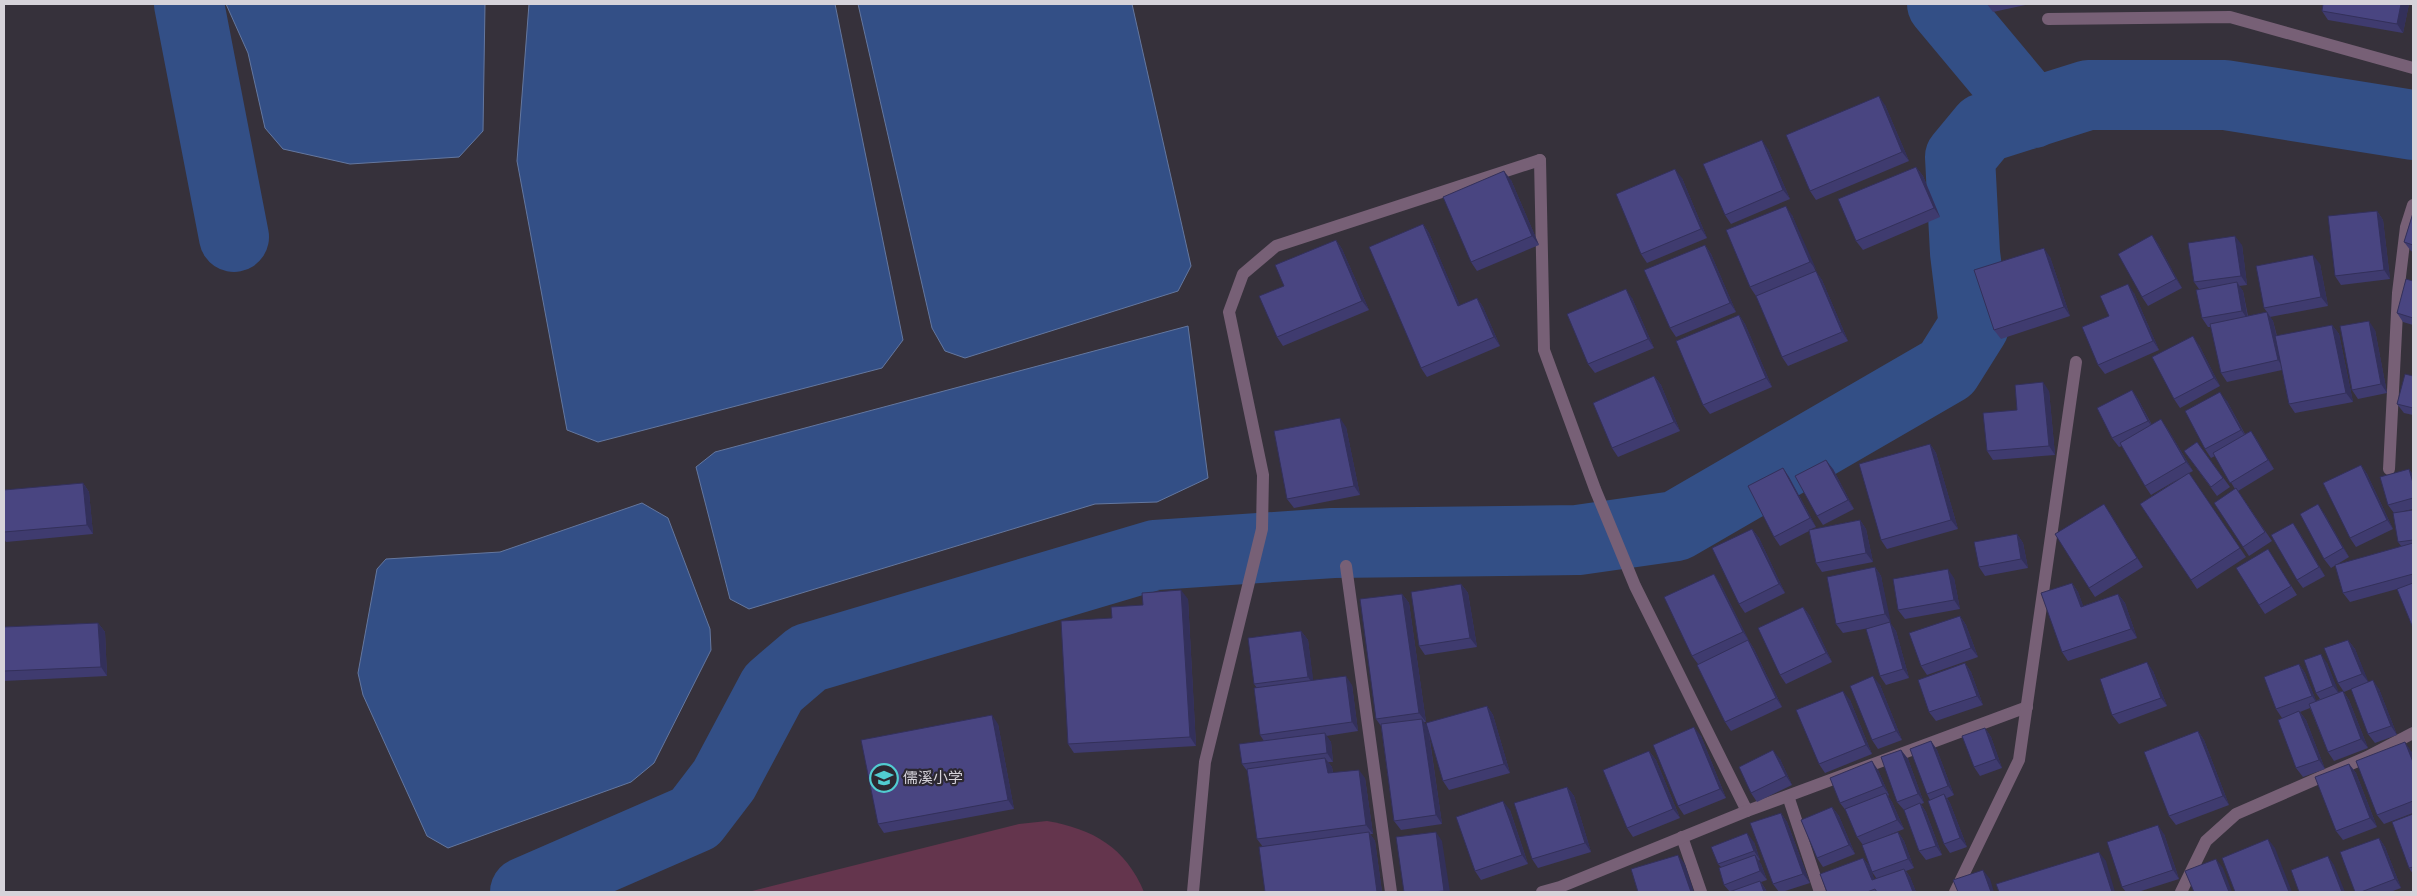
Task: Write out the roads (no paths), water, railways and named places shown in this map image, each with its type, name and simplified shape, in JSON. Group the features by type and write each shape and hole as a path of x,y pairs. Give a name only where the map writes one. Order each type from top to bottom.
{"street":[{"path":"2048,20 2230,17 2413,68"},
{"path":"1193,892 1205,762 1262,529 1262,475 1229,312 1243,274 1276,246 1540,160 1544,350 1595,489 1635,586 1747,811"},
{"path":"2389,469 2398,293 2406,227 2413,205"},
{"path":"1955,892 2019,760 2076,362"},
{"path":"1346,566 1391,892"},
{"path":"1542,892 1560,887 1747,811 2027,707"},
{"path":"2181,892 2206,841 2236,814 2367,757 2413,733"},
{"path":"1788,796 1820,892"},
{"path":"1682,837 1701,892"}],"water":[{"path":"226,4 485,4 483,131 459,157 350,164 283,149 265,128 248,53"},
{"path":"529,4 835,4 903,340 882,368 598,442 567,430 517,161"},
{"path":"858,4 1132,4 1191,266 1178,291 965,358 945,351 932,328"},
{"path":"1188,326 1208,478 1157,502 1095,504 749,609 730,599 696,467 715,452"},
{"path":"642,503 668,518 710,629 711,650 654,763 631,782 448,848 427,836 363,695 358,673 377,569 386,559 500,552"}],"waterway":[{"path":"189,4 234,237"},
{"path":"1942,4 2033,113"},
{"path":"525,892 695,818 724,780 773,688 808,658 1155,555 1333,543 1578,540 1676,526 1947,369 1974,326 1965,253 1960,157 1984,128 2088,95 2225,95 2413,125"}],"place":[{"name":"儒溪小学","path":"884,778"}]}
